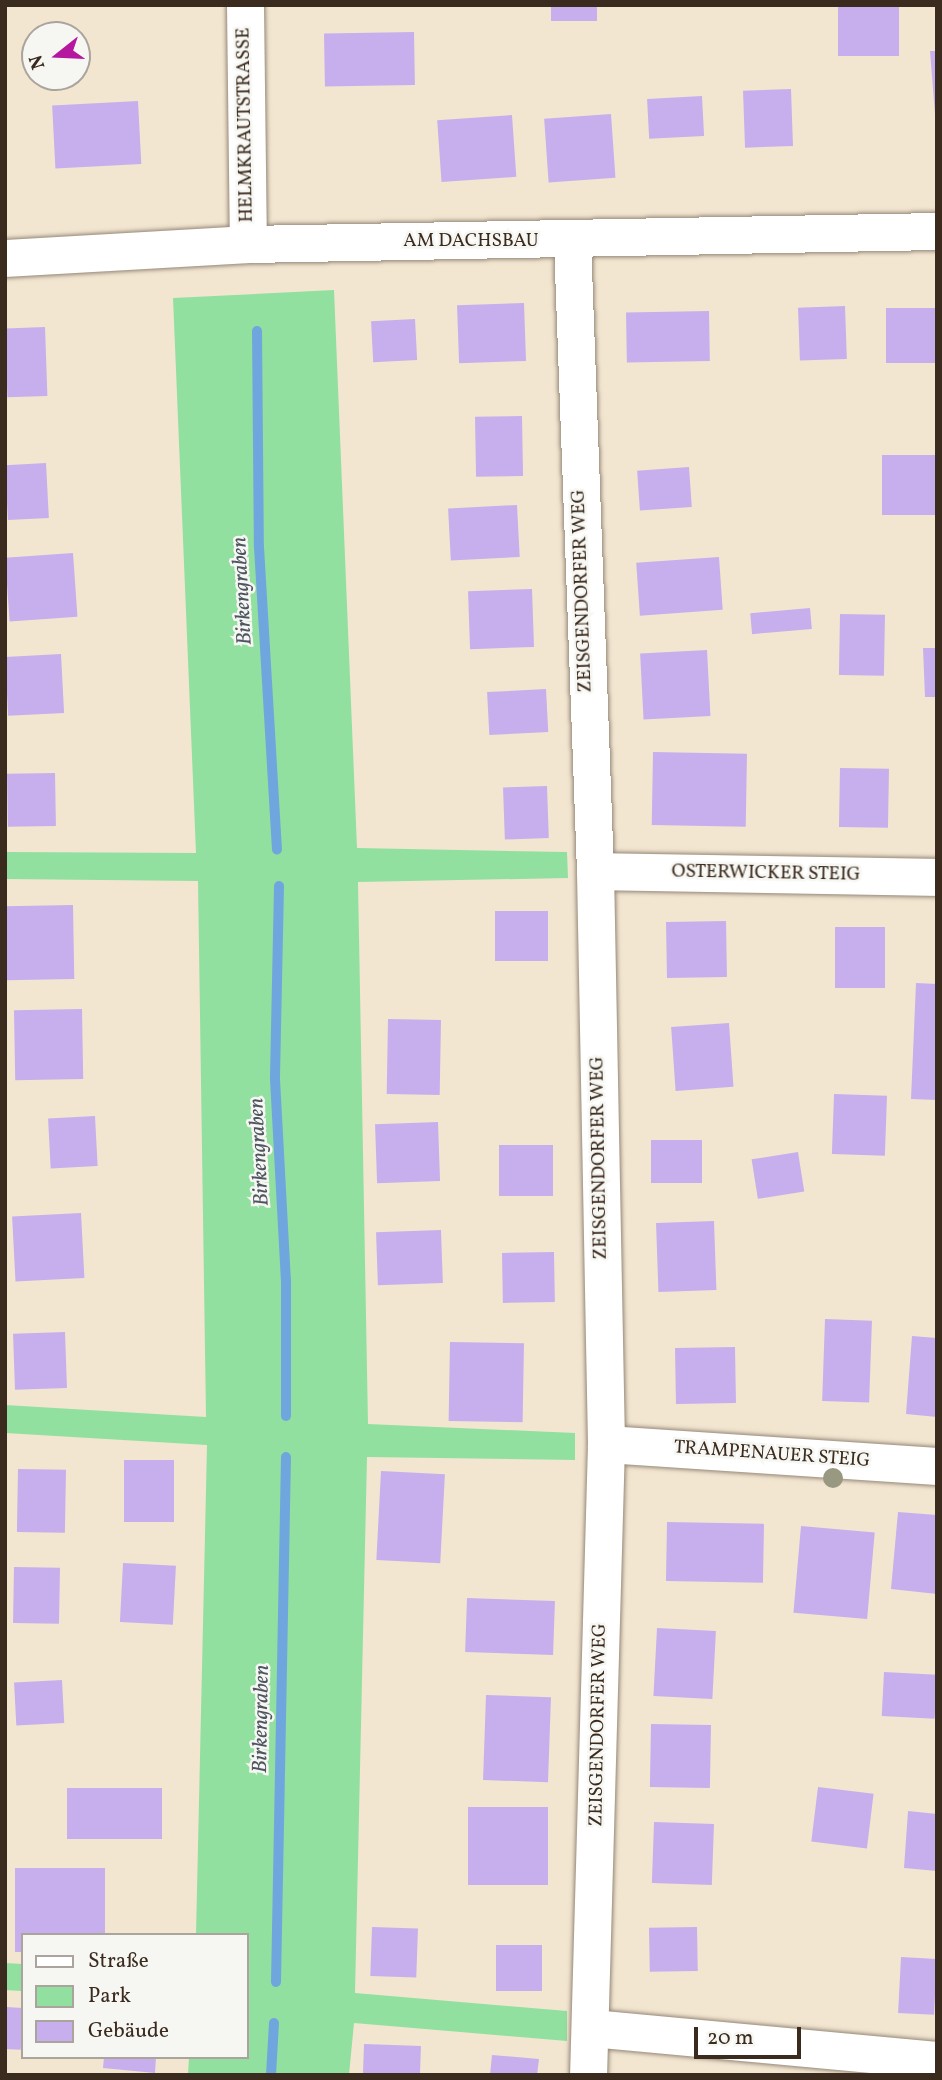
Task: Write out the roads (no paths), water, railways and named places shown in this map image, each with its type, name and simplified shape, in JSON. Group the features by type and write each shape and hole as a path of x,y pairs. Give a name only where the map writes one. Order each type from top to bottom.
{"street":[{"name":"HELMKRAUTSTRASSE","path":"245,5 248,244"},
{"name":"AM DACHSBAU","path":"5,258 248,244 572,241 937,231"},
{"name":"ZEISGENDORFER WEG","path":"572,241 595,871 607,1444 588,2075"},
{"name":"OSTERWICKER STEIG","path":"595,871 937,877"},
{"name":"TRAMPENAUER STEIG","path":"607,1444 937,1466"},
{"path":"591,2028 937,2060"}],"waterway":[{"name":"Birkengraben","path":"257,331 259,547 277,849"},
{"name":"Birkengraben","path":"279,886 275,1079 286,1281 286,1416"},
{"name":"Birkengraben","path":"276,1982 286,1457"},
{"name":"Birkengraben","path":"271,2075 274,2023"}]}
